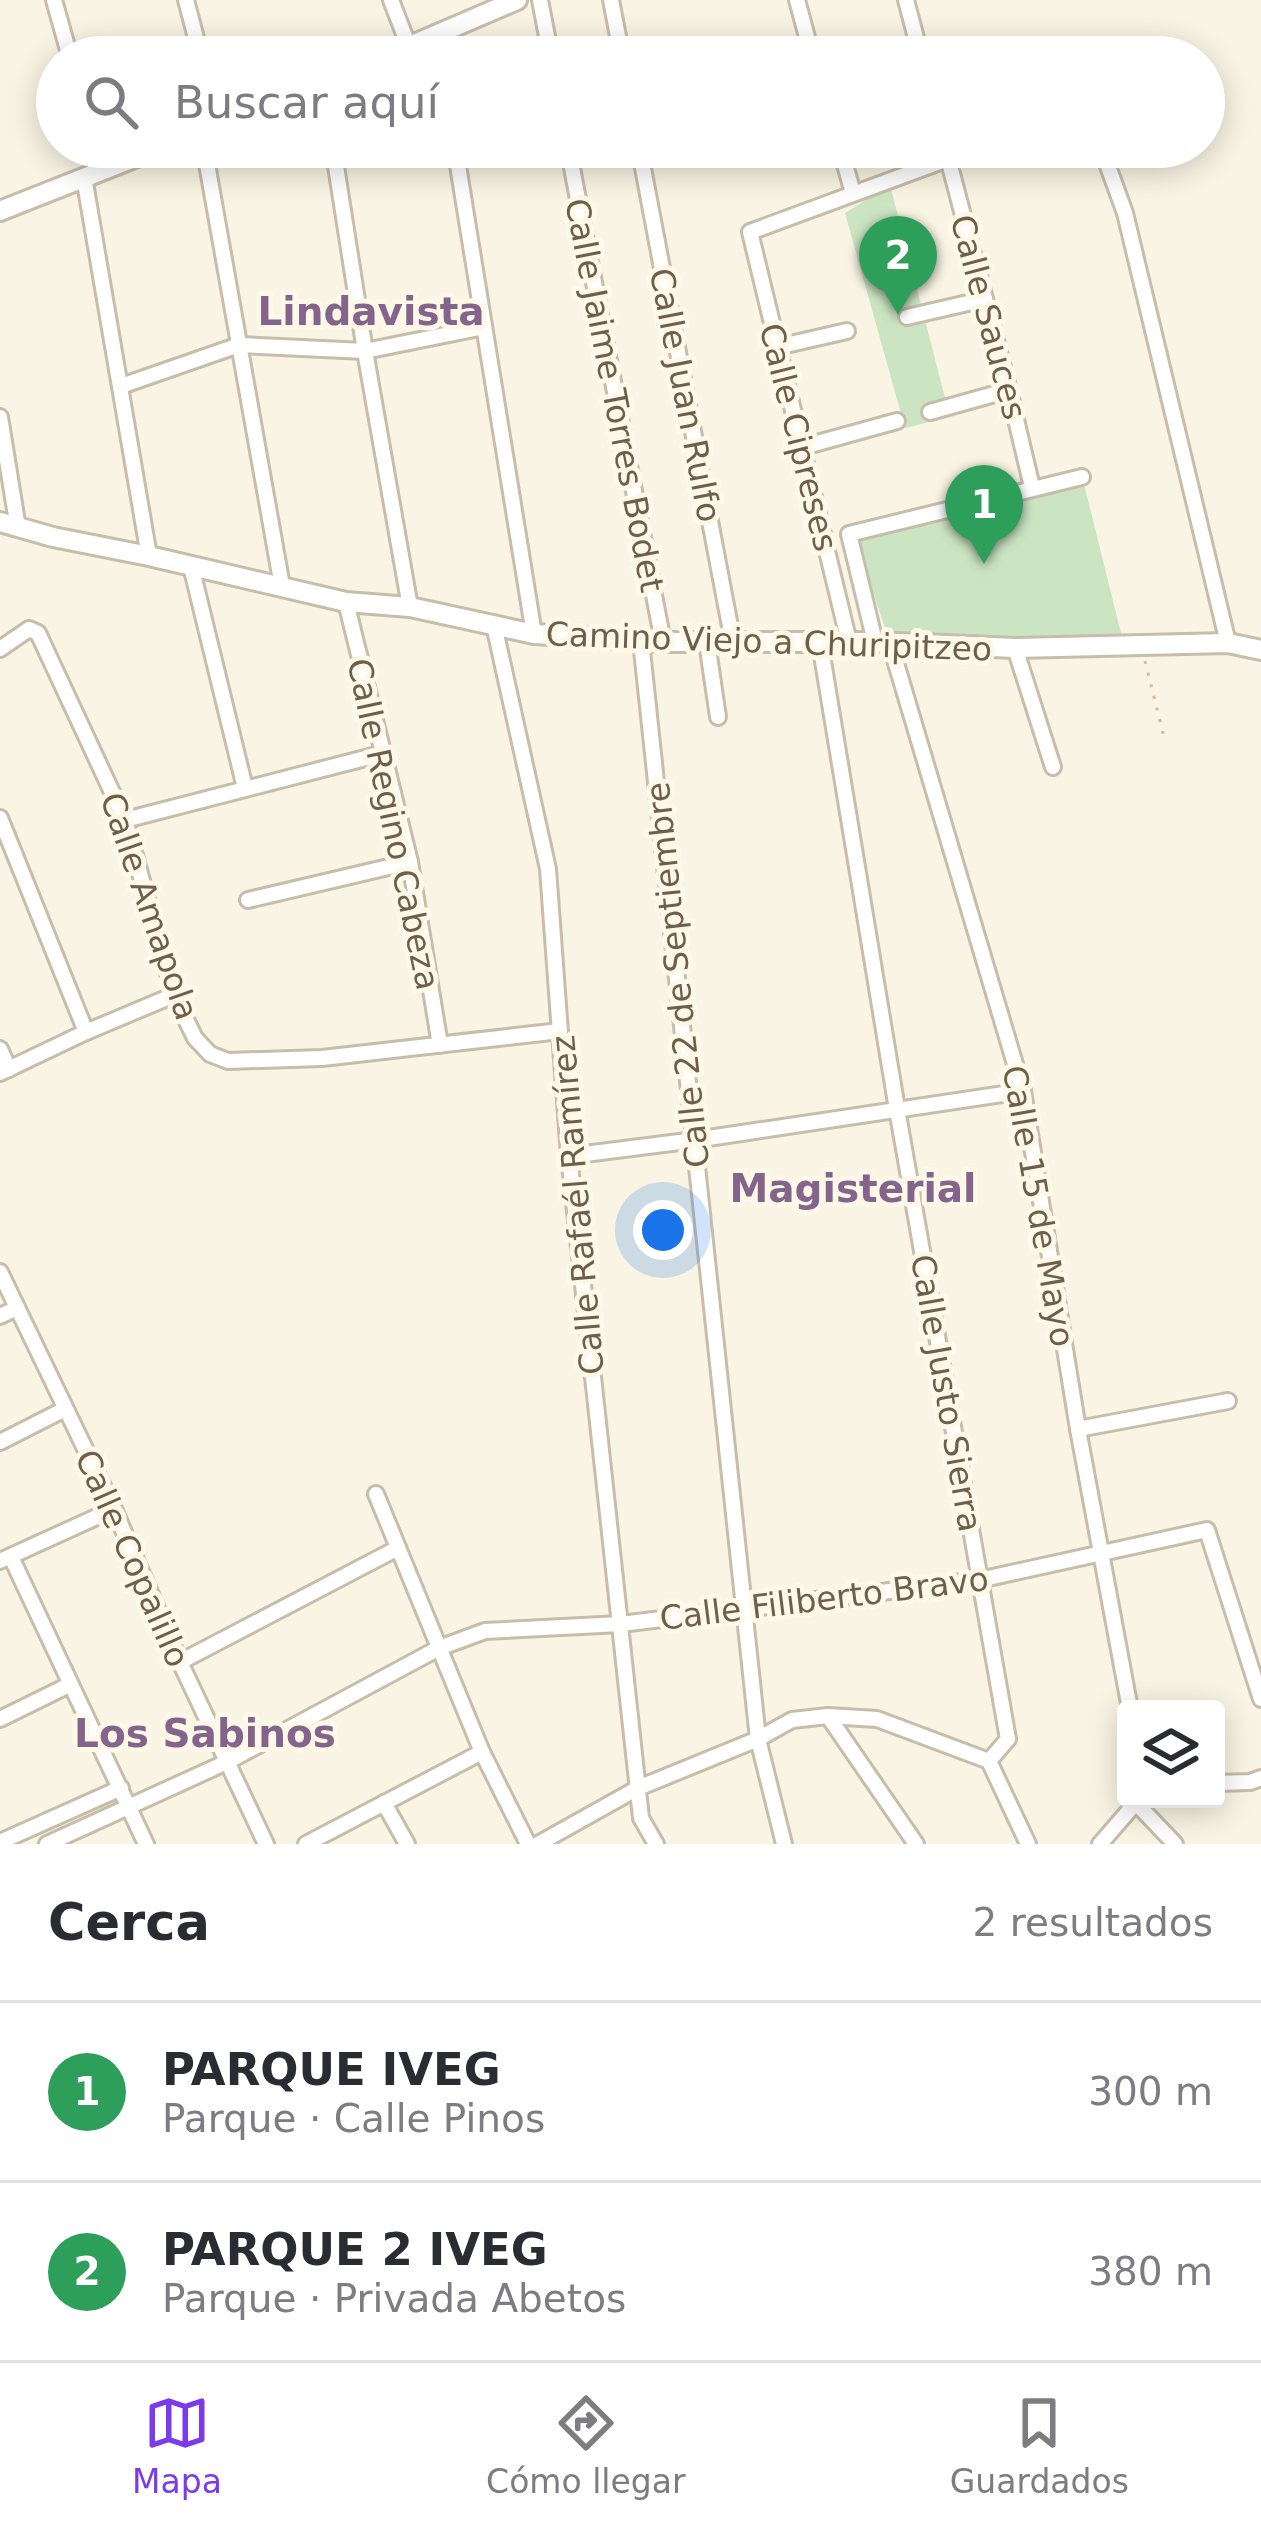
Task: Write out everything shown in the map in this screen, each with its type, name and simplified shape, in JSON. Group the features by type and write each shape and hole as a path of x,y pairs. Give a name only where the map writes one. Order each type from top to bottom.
{"street":[{"path":"54,0 64,36"},
{"path":"186,0 195,36"},
{"path":"391,0 405,36"},
{"path":"432,36 517,0"},
{"path":"540,0 547,36"},
{"path":"611,0 618,36"},
{"path":"797,0 807,36"},
{"path":"906,0 915,36"},
{"path":"93,168 121,386 149,556"},
{"path":"0,211 108,168"},
{"path":"208,168 282,586"},
{"path":"336,168 410,607"},
{"path":"458,168 534,634"},
{"name":"Calle Jaime Torres Bodet","path":"572,168 663,642"},
{"name":"Calle Juan Rulfo","path":"643,168 734,642"},
{"path":"846,168 853,193 912,168"},
{"name":"Calle Sauces","path":"951,168 1032,488"},
{"path":"1108,168 1125,213 1228,644"},
{"name":"Calle Cipreses","path":"849,642 750,232 853,193"},
{"path":"908,317 985,299"},
{"path":"121,386 239,345 365,351 484,327"},
{"path":"777,347 847,332"},
{"path":"930,412 1009,390"},
{"path":"0,417 9,525"},
{"path":"803,447 897,421"},
{"path":"1032,488 1082,477"},
{"name":"Calle 15 de Mayo","path":"1032,488 849,534 1023,1091 1128,1700"},
{"name":"Camino Viejo a Churipitzeo","path":"9,525 346,602 410,607 534,634 663,642 1016,648 1228,644 1261,650"},
{"path":"191,566 245,788"},
{"name":"Calle Regino Cabeza","path":"346,602 410,862 440,1046"},
{"name":"Calle Rafaél Ramírez","path":"494,625 548,869 569,1156 641,1818 656,1844"},
{"name":"Calle Amapola","path":"0,649 29,629 38,633 125,820 174,995 195,1038 210,1054 228,1061 298,1059 440,1046"},
{"name":"Calle 22 de Septiembre","path":"641,641 758,1739 784,1844"},
{"path":"707,642 718,717"},
{"name":"Calle Justo Sierra","path":"820,643 1008,1739 989,1761"},
{"path":"1016,648 1053,767"},
{"path":"125,820 381,754"},
{"path":"0,818 86,1032"},
{"path":"248,900 410,862"},
{"path":"0,1049 4,1071 174,995"},
{"path":"440,1046 560,1031"},
{"path":"569,1156 1023,1091"},
{"name":"Calle Copalillo","path":"0,1272 266,1844"},
{"path":"0,1316 16,1308"},
{"path":"1078,1429 1228,1402"},
{"path":"0,1442 65,1409"},
{"path":"376,1494 482,1752 528,1844"},
{"path":"114,1509 6,1559 146,1844"},
{"name":"Calle Filiberto Bravo","path":"47,1844 227,1762 439,1648 485,1631 621,1624 979,1580 1207,1530 1261,1700"},
{"path":"179,1662 398,1548"},
{"path":"0,1719 70,1685"},
{"path":"828,1716 916,1844"},
{"path":"538,1844 638,1788 758,1739 792,1720 828,1716 878,1720 989,1761 1028,1844"},
{"path":"306,1844 482,1752"},
{"path":"1225,1783 1261,1778"},
{"path":"1,1842 122,1788"},
{"path":"384,1803 407,1844"},
{"path":"1100,1844 1133,1808"},
{"path":"1143,1808 1175,1844"},
{"path":"1,1842 20,1844"}],"path":[{"path":"1141,645 1165,740"}],"green space":[{"path":"890,185 950,417 905,428 845,213"},
{"path":"1081,472 1124,645 890,643 852,530"}],"place":[{"name":"PARQUE 2 IVEG","path":"898,315"},
{"name":"PARQUE IVEG","path":"984,564"}],"district":[{"name":"Lindavista","path":"371,311"},
{"name":"Magisterial","path":"853,1188"},
{"name":"Los Sabinos","path":"205,1733"}]}
